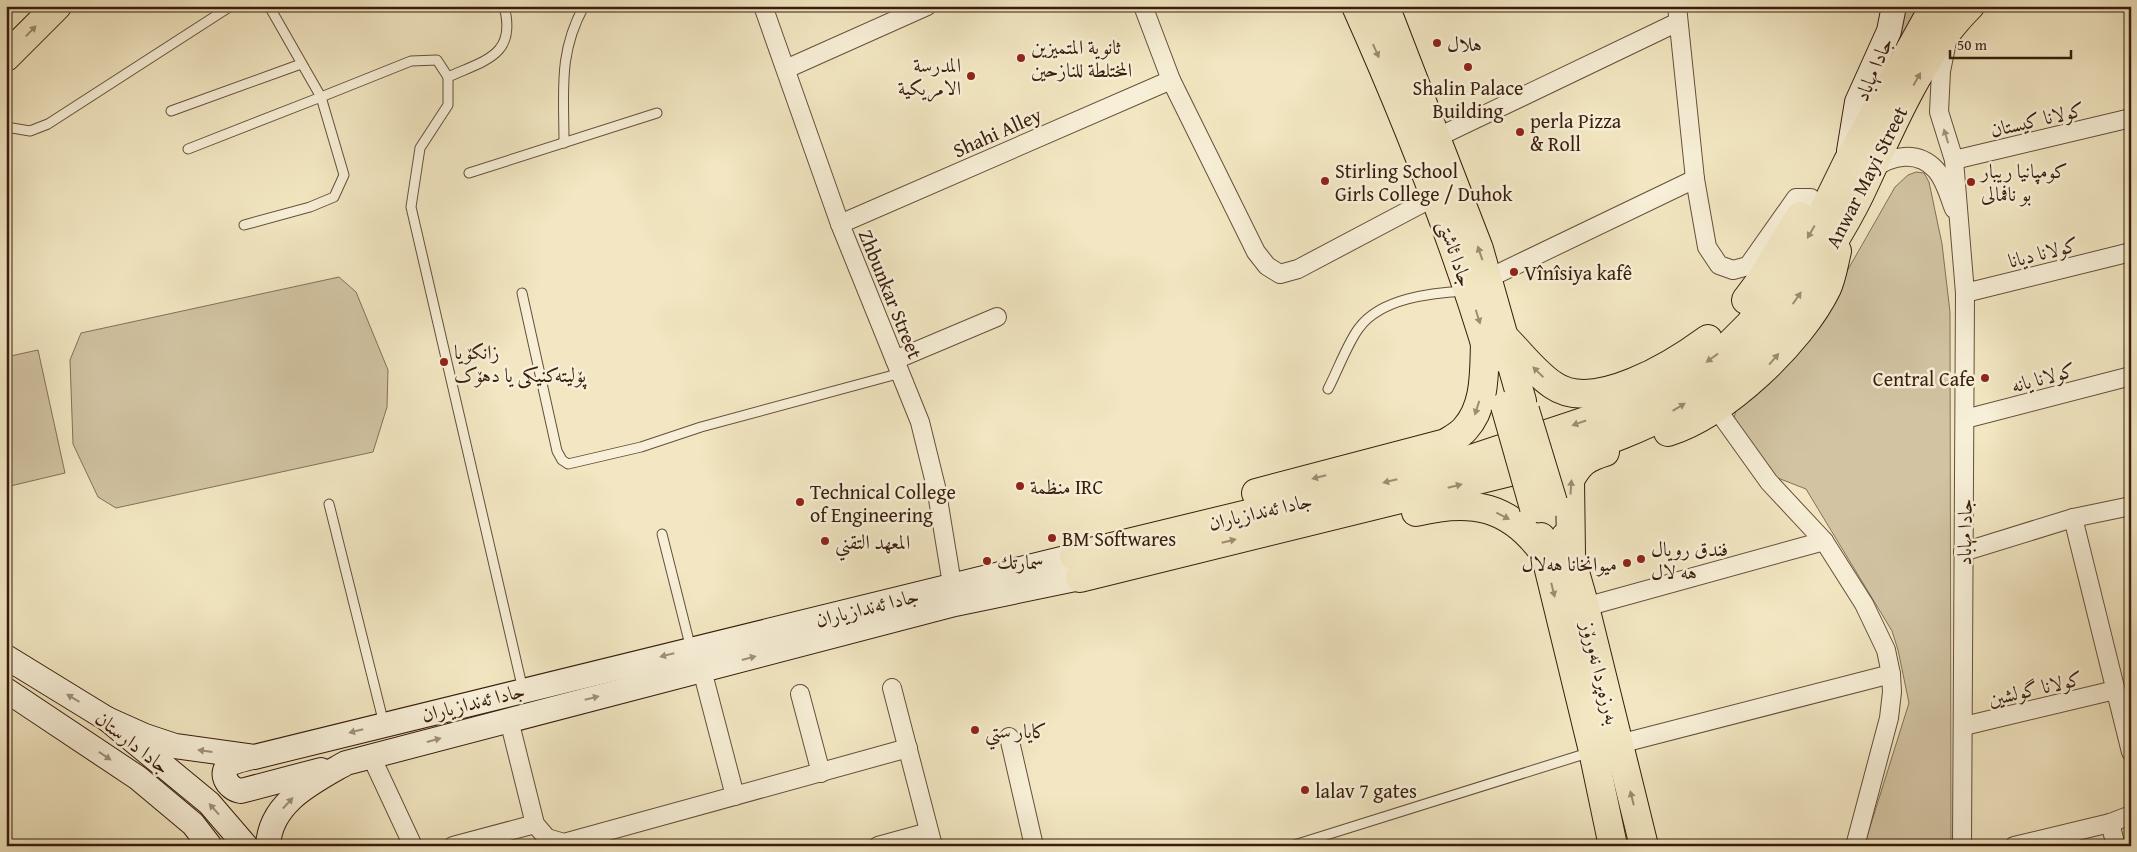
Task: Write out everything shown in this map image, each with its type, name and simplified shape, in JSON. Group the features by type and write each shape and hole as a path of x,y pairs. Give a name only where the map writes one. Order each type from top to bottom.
{"main road":[{"path":"6,57 57,6"},
{"name":"جادا ئاشتی","path":"1356,6 1385,70 1436,196 1479,285"},
{"name":"جادا ئاشتی","path":"1386,6 1438,137 1479,285 1544,505"},
{"name":"جادا مهاباد","path":"1852,170 1857,102 1889,31 1894,6"},
{"name":"Anwar Mayi Street","path":"1630,418 1652,396 1679,382 1724,350 1749,326 1784,278 1822,212 1852,170 1926,21 1944,17 1970,6"},
{"path":"1077,567 1140,527 1221,502 1446,443 1464,430 1476,414 1496,340 1553,386 1568,392 1596,393 1644,378 1691,352 1719,331 1740,308 1761,280 1811,198 1852,170"},
{"name":"Anwar Mayi Street","path":"1630,418 1670,412 1710,388 1739,365 1770,336 1845,225 1852,170"},
{"path":"1077,567 1150,574 1218,562 1431,508 1456,506 1476,506 1502,515 1558,554 1570,480 1576,470 1587,458 1675,430 1716,408 1771,363 1810,315 1827,287 1845,225"},
{"name":"جادا ئەندازیاران","path":"268,846 274,820 288,801 306,786 346,763 508,720 696,660 954,595 1077,567 1630,418"},
{"name":"بەرزەپردا نەورۆز","path":"1544,505 1606,747 1644,846"},
{"name":"بەرزەپردا نەورۆز","path":"1558,554 1585,607 1606,747 1613,846"},
{"name":"جادا دارستان","path":"6,657 107,719 209,803 246,846"},
{"name":"جادا ئەندازیاران","path":"107,719 145,736 175,746 254,757 523,690 696,660"},
{"name":"جادا دارستان","path":"8,694 138,778 192,824 210,846"},
{"path":"254,757 232,763 226,769 224,775 226,782 235,790 241,791 346,763"}],"street":[{"name":"Zhbunkar Street","path":"763,6 840,224 920,422 936,487 954,595"},
{"path":"786,69 927,6"},
{"path":"1143,6 1171,80 1256,252 1267,266 1280,274 1298,269 1436,196"},
{"path":"1438,137 1678,14 1695,180 1707,246 1719,265 1733,270 1748,266 1796,198 1811,198"},
{"name":"جادا مهاباد","path":"1944,17 1939,112 1954,160 1965,293 1962,846"},
{"name":"Shahi Alley","path":"840,224 1171,80"},
{"name":"کولانا کیستان","path":"1954,160 2131,118"},
{"path":"1852,170 1896,157 1910,157 1924,161 1936,170 1958,218"},
{"path":"1479,285 1695,180"},
{"name":"کولانا دیانا","path":"1965,293 2131,252"},
{"path":"898,367 997,317"},
{"name":"کولانا یانه","path":"1965,419 2131,376"},
{"path":"1716,408 1769,482 1824,541 1864,604 1886,650 1891,674 1892,692 1889,718 1852,845"},
{"path":"1963,552 2073,518 2131,506"},
{"path":"2073,518 2131,752"},
{"path":"1585,607 1824,541"},
{"path":"696,660 735,796"},
{"path":"1606,747 1891,674"},
{"path":"878,846 931,839 892,688"},
{"name":"کولانا گولشین","path":"1964,726 2115,690"},
{"path":"800,694 821,773"},
{"path":"508,720 535,824 547,838 564,843 908,748"},
{"path":"1009,737 1034,846"},
{"path":"372,756 413,846"},
{"path":"2014,846 2110,823 2131,814"},
{"path":"2110,823 2116,846"},
{"path":"453,846 535,824"}],"lane":[{"path":"6,127 30,132 48,124 231,6"},
{"path":"244,225 310,207 334,197 344,175 321,97 269,6"},
{"path":"448,77 492,58 506,40 508,23 504,6"},
{"path":"564,143 564,62 570,36 584,6"},
{"path":"188,149 412,62 437,60 448,77 448,105 420,148 411,207 523,690"},
{"path":"171,111 301,64"},
{"path":"469,173 657,113"},
{"path":"1328,390 1359,328 1374,313 1425,294 1479,285"},
{"path":"522,293 557,451 562,460 568,464 641,447 898,367"},
{"path":"329,504 384,724"},
{"path":"662,534 696,660"},
{"path":"1291,846 1606,747"}],"shaded area":[{"path":"1902,6 1927,6 1863,108"},
{"path":"1916,172 1924,173 1929,182 1942,244 1950,312 1951,846 1864,846 1909,703 1898,650 1892,631 1806,489 1765,473 1733,422 1736,410 1799,351 1822,315 1895,187 1908,175"},
{"path":"339,277 356,292 388,370 387,407 373,452 116,508 98,497 73,444 70,360 81,333"},
{"path":"38,350 65,473 6,487 6,357"}],"place":[{"name":"هلال","path":"1437,43"},
{"name":"ثانوية المتميزين المختلطة للنازحين","path":"1021,58"},
{"name":"Shalin Palace Building","path":"1468,67"},
{"name":"المدرسة الامريكية","path":"971,76"},
{"name":"perla Pizza & Roll","path":"1520,132"},
{"name":"Stirling School Girls College / Duhok","path":"1325,181"},
{"name":"كومپانيا ريبار بو نافمالى","path":"1971,182"},
{"name":"Vînîsiya kafê","path":"1514,272"},
{"name":"زانکۆیا پۆلیتەکنیکی یا دهۆک","path":"444,362"},
{"name":"Central Cafe","path":"1985,378"},
{"name":"منظمة IRC","path":"1020,486"},
{"name":"Technical College of Engineering","path":"800,502"},
{"name":"BM Softwares","path":"1052,538"},
{"name":"المعهد التقني","path":"825,541"},
{"name":"فندق رويال هه لال","path":"1641,559"},
{"name":"سمارتك","path":"987,561"},
{"name":"میوانخانا هەلال","path":"1627,563"},
{"name":"كايار ستي","path":"975,730"},
{"name":"lalav 7 gates","path":"1305,790"}]}
